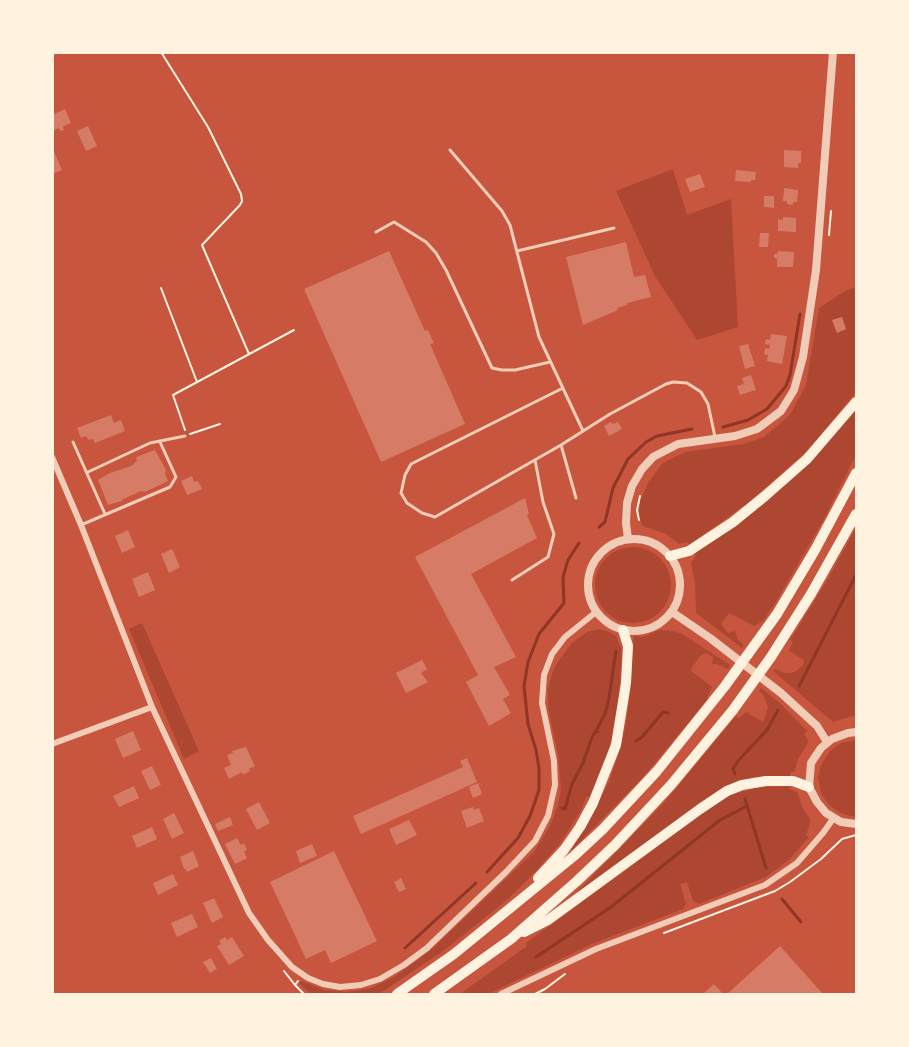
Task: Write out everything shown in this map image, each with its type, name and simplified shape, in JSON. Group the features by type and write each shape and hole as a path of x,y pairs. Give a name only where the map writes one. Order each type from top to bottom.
{"highway":[{"path":"670,556 689,551 733,522 765,496 807,459 856,402"},
{"path":"397,994 453,954 574,856 603,829 657,771 728,683 777,614 815,550 856,473"},
{"path":"434,994 511,939 578,881 678,777 771,657 817,586 856,514"},
{"path":"513,905 564,850 593,803 606,775 616,745 625,693 628,646 623,630"},
{"path":"511,939 548,920 727,791 742,785 766,781 793,781 809,787"}],"street":[{"path":"628,539 627,503 632,486 642,469 653,458 685,442 739,435 765,424 787,403 799,376 816,270 833,52"},
{"path":"52,458 81,525 152,707 249,913 268,940 292,967 302,975 323,984 345,987 372,982 395,971 427,948 530,847 548,816 555,785 554,761 542,703 544,675 552,654 564,637 596,612"},
{"path":"639,539 651,542 670,556 680,577 680,589 672,612 655,626 634,632 623,630 604,621 596,612 588,590 588,578 591,567 606,548 616,542 639,539"},
{"path":"672,612 781,693 818,726 827,742"},
{"path":"52,744 152,707"},
{"path":"856,732 848,732 827,742 811,764 809,787 821,808 833,819 856,824"},
{"path":"501,994 596,949 765,885 797,863 833,819"}],"lane":[{"path":"450,150 502,211 510,225 538,337 583,431"},
{"path":"376,232 394,222 426,242 436,253 492,368 515,370 550,362"},
{"path":"517,251 614,228"},
{"path":"563,388 411,464 405,475 401,493 407,503 422,513 435,517 561,445 610,414 666,384 680,382 695,387 705,398 716,439"},
{"path":"88,472 150,443 186,436"},
{"path":"73,441 105,514"},
{"path":"81,525 170,487 176,477 160,442"},
{"path":"561,445 576,498"},
{"path":"512,580 548,557 555,534 543,502 535,460"}],"path":[{"path":"161,52 208,127 241,194 240,205 202,245 249,354"},
{"path":"829,240 831,205"},
{"path":"161,288 197,382"},
{"path":"220,424 186,436 173,395 294,330"},
{"path":"639,520 637,510 640,494"},
{"path":"284,970 304,994"},
{"path":"295,985 302,975"}],"shaded area":[{"path":"673,169 687,215 731,199 738,327 697,340 655,276 616,191"},
{"path":"856,287 856,392 807,451 749,502 689,545 687,542 679,544 666,534 643,526 639,516 640,501 649,481 663,463 685,452 744,444 764,437 790,415 806,385 819,308 845,291"},
{"path":"856,409 856,455 823,521 774,605 763,621 754,626 729,613 721,624 728,633 735,631 738,640 744,645 742,648 696,613 695,583 691,563 696,556 695,553 805,466"},
{"path":"856,528 856,715 833,722 773,671 775,669 785,673 795,672 803,665 804,660 789,651 793,642 790,640"},
{"path":"626,547 640,547 654,553 665,564 671,578 668,600 660,612 640,623 626,623 612,617 601,606 595,592 595,578 601,564 612,553"},
{"path":"142,623 199,751 184,759 129,629"},
{"path":"599,629 616,636 622,650 619,697 606,759 590,797 587,796 561,842 507,900 446,949 379,994 311,994 299,983 302,981 324,990 347,992 371,988 394,977 432,949 534,852 550,826 561,789 558,754 548,708 548,690 552,674 571,644 587,632"},
{"path":"660,630 682,634 730,665 728,669 712,664 713,657 706,653 700,656 690,670 712,687 708,699 644,776 571,851 609,782 619,753 630,693 634,636 642,637"},
{"path":"761,688 782,705 807,731 804,734 809,741 798,759 795,771 790,773 790,776 754,777 723,787 572,897 663,804 736,716 739,718 746,712 763,722 768,707 763,694 759,691"},
{"path":"856,740 856,817 842,814 829,805 821,793 818,777 822,763 831,750 841,743"},
{"path":"790,786 789,789 797,792 803,809 811,820 806,835 809,837 789,860 766,877 699,904 693,901 687,882 680,884 686,904 683,909 592,944 488,994 460,994 727,796 758,787"}],"building":[{"path":"65,109 71,123 63,126 64,130 60,131 59,128 52,131 52,115"},
{"path":"88,126 97,146 86,151 77,131"},
{"path":"52,147 62,170 52,174"},
{"path":"784,150 801,151 801,163 798,163 798,168 784,167"},
{"path":"736,170 756,172 755,180 735,181"},
{"path":"700,174 705,187 690,192 685,179"},
{"path":"784,188 798,190 797,202 793,202 793,205 783,201"},
{"path":"764,196 774,196 774,208 764,207"},
{"path":"783,217 796,218 796,232 778,231 778,219 783,220"},
{"path":"760,233 769,233 768,247 759,247"},
{"path":"626,242 634,277 645,275 651,297 627,303 617,308 618,310 583,325 566,257"},
{"path":"389,251 425,331 428,330 434,343 430,344 465,424 381,462 304,289"},
{"path":"778,251 794,252 793,267 777,267 777,258 774,258 774,254"},
{"path":"842,317 846,329 837,333 832,320"},
{"path":"771,334 787,336 782,364 767,361 768,355 764,354 765,348 769,349 770,345 765,344 766,339 770,340"},
{"path":"748,344 755,366 745,369 739,346"},
{"path":"751,375 756,390 740,395 737,386 744,384 742,378"},
{"path":"111,415 114,423 121,420 125,431 95,443 93,439 89,440 86,436 81,438 77,428"},
{"path":"611,422 613,424 618,422 622,429 609,436 604,426"},
{"path":"155,450 166,470 168,481 108,505 98,480 131,466 137,461 136,457"},
{"path":"192,476 194,482 198,481 202,489 187,495 181,481"},
{"path":"525,498 529,514 527,515 537,538 471,574 516,657 494,667 510,695 503,699 511,713 489,726 466,682 478,675 415,557"},
{"path":"128,530 135,547 122,553 115,536"},
{"path":"172,549 180,567 169,573 161,554"},
{"path":"148,572 155,590 139,597 132,579"},
{"path":"422,660 427,669 421,673 428,682 406,693 396,673"},
{"path":"133,731 141,750 123,758 115,739"},
{"path":"246,747 255,766 243,775 242,772 229,779 224,768 231,765 227,755"},
{"path":"467,758 477,782 361,834 353,816 463,767 460,761"},
{"path":"152,766 161,785 150,790 141,771"},
{"path":"478,783 482,794 473,798 469,787"},
{"path":"134,786 139,798 119,807 113,796"},
{"path":"259,802 270,823 257,830 246,809"},
{"path":"473,807 474,810 479,808 484,821 467,828 461,811"},
{"path":"174,813 184,833 172,839 163,819"},
{"path":"230,817 233,825 218,831 215,824"},
{"path":"409,820 417,835 396,845 389,829"},
{"path":"152,827 157,839 137,848 132,836"},
{"path":"237,838 241,845 244,843 247,858 235,864 225,844"},
{"path":"312,844 317,856 300,863 296,851"},
{"path":"193,851 199,866 187,872 180,857"},
{"path":"334,851 377,941 331,963 325,950 306,959 270,882"},
{"path":"173,874 178,885 158,895 153,883"},
{"path":"401,878 406,889 399,892 394,882"},
{"path":"214,898 223,917 212,923 203,903"},
{"path":"192,914 198,927 177,937 171,923"},
{"path":"225,937 227,940 232,937 244,956 229,965 217,946 221,944 219,941"},
{"path":"780,946 823,994 727,994"},
{"path":"211,958 217,969 210,973 203,962"},
{"path":"714,984 723,994 703,994"}],"waterway":[{"path":"723,427 748,420 767,409 786,386 790,375 800,314"},
{"path":"599,527 605,522 613,488 628,459 646,442 657,436 692,429"},
{"path":"487,872 518,838 530,816 539,790 539,768 528,724 524,686 528,662 539,634 564,603 563,577 568,560 579,543"},
{"path":"799,686 856,575"},
{"path":"596,731 605,714 616,651"},
{"path":"735,774 733,769 738,761 767,730 778,710"},
{"path":"636,741 663,712 668,713"},
{"path":"562,808 565,809 572,784 583,763 592,737 596,731 598,732"},
{"path":"745,799 766,868"},
{"path":"536,957 611,907 720,820 747,806"},
{"path":"405,948 476,883"},
{"path":"782,899 801,922"}]}
